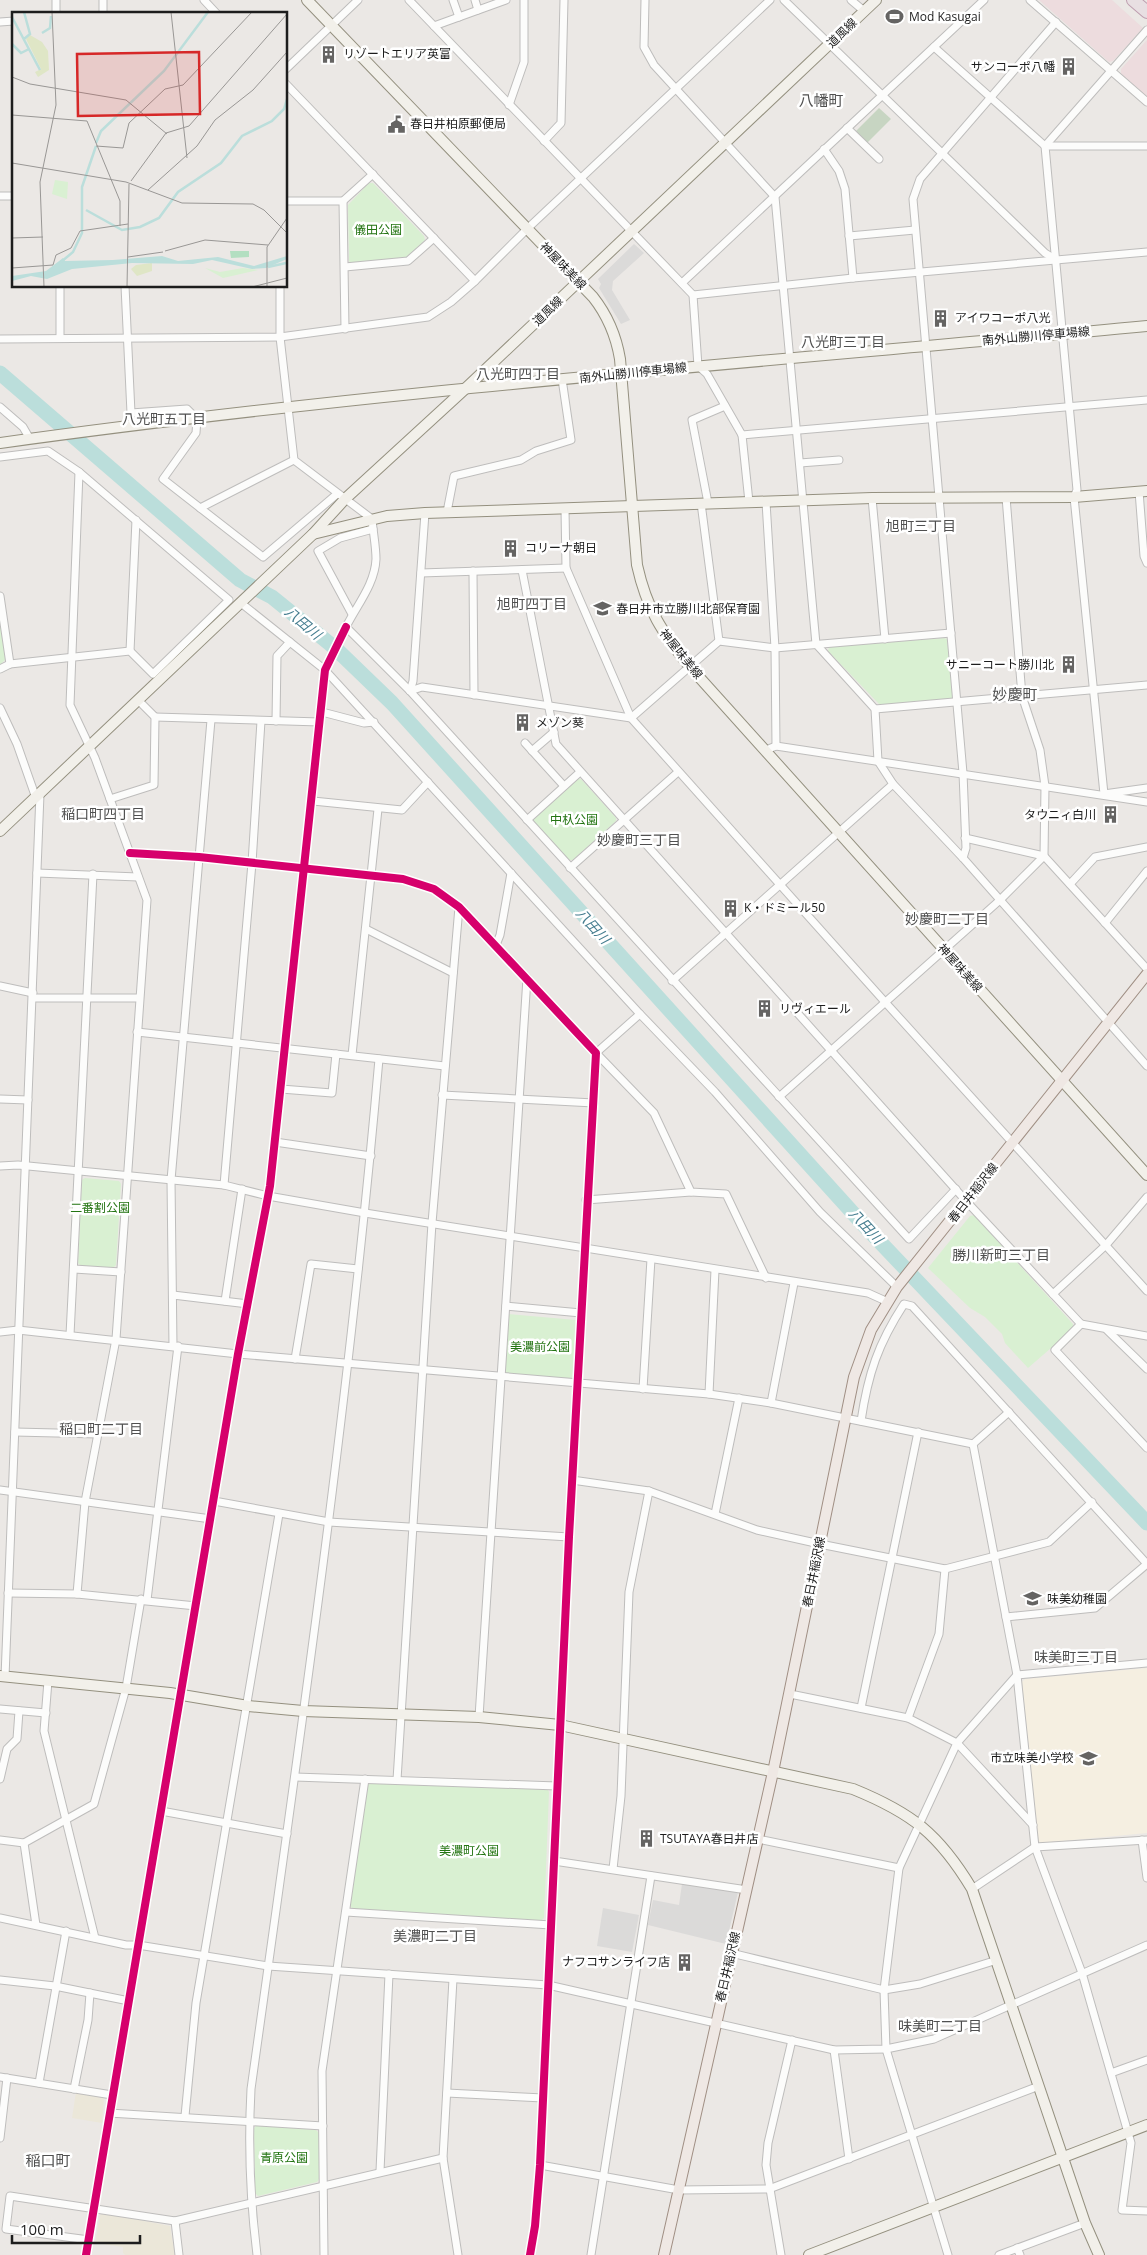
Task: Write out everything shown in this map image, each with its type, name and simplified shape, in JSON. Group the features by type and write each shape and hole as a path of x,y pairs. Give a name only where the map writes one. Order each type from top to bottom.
{"highway":[{"path":"1133,0 1147,12"}],"main road":[{"name":"春日井稲沢線","path":"664,2255 715,2021 773,1772 844,1417 861,1353 871,1330 900,1284 1147,974"}],"street":[{"path":"204,0 215,12"},
{"name":"神屋味美線","path":"307,0 593,297 608,318 617,342 621,374 637,565 646,598 663,633 690,667 771,748 838,832 1147,1175"},
{"path":"288,66 358,0"},
{"path":"409,0 693,296 698,366 707,374 742,435 750,502"},
{"path":"453,0 459,17"},
{"path":"475,0 478,10"},
{"path":"434,26 506,0"},
{"path":"509,105 524,62 524,0"},
{"path":"544,141 561,123 564,0"},
{"path":"644,0 644,47 654,65 775,197 816,644 875,709 878,761 893,784 1000,900 1147,1066"},
{"path":"0,339 280,338 428,317 451,302 475,281 527,229 770,0"},
{"path":"784,0 1045,253 1055,260"},
{"path":"851,0 864,11"},
{"name":"道風線","path":"0,831 313,534 341,496 466,388 876,0"},
{"path":"682,283 984,0"},
{"path":"1030,0 1147,102"},
{"path":"962,858 966,848 963,773 913,199 920,179 1056,22"},
{"path":"1104,794 1074,497 1077,490 1045,146 1147,30"},
{"path":"934,47 1045,146 1147,146"},
{"path":"288,86 475,281"},
{"path":"847,128 879,159"},
{"path":"824,149 839,171 845,189 853,278"},
{"path":"288,201 343,201 373,174"},
{"path":"343,201 345,329"},
{"path":"849,236 915,230"},
{"path":"345,267 408,261 434,238"},
{"path":"693,296 853,278 1147,252"},
{"path":"60,288 60,338"},
{"path":"125,288 131,413 187,409 198,419 196,433 162,479 263,557 341,496"},
{"path":"86,2255 238,1354 268,1196 286,1049 326,668 352,614 363,598 373,575 376,559 372,524 341,496 294,460 280,338 280,288"},
{"name":"南外山勝川停車場線","path":"0,444 288,407 466,388 1147,326"},
{"path":"447,512 454,476 521,460 536,451 571,440 562,380"},
{"path":"742,435 1147,400"},
{"path":"719,641 704,503 692,420 725,406"},
{"path":"0,408 23,426 30,439"},
{"path":"0,457 48,451 79,472 136,520 229,600 153,674 130,651 136,520"},
{"path":"200,508 294,460"},
{"path":"800,463 838,460"},
{"path":"77,1594 85,1502 116,1339 147,900 110,798 70,704 79,472"},
{"path":"313,534 425,513 872,498 1074,497 1143,491 1144,556 1147,563"},
{"path":"779,1096 1000,900 1044,856 1045,786 1040,750 1022,696 1006,497"},
{"path":"872,498 884,639"},
{"path":"766,502 775,648 771,748 963,773 1147,802"},
{"path":"565,509 566,568 631,718 884,1002 1147,1291"},
{"path":"410,691 413,681 425,513"},
{"path":"352,614 318,551 340,538 372,524"},
{"path":"421,572 566,568"},
{"path":"522,570 556,744 623,821 956,1190 1081,1324 1147,1336"},
{"path":"473,571 474,695"},
{"path":"0,596 10,664"},
{"path":"241,603 326,668 640,1014 715,1092 820,1212 900,1284"},
{"path":"346,627 410,691 672,981 909,1239 956,1190"},
{"path":"410,691 422,687 631,718 719,641 775,648 951,633"},
{"path":"276,721 277,656 290,642"},
{"path":"0,669 10,664 130,651"},
{"path":"875,709 1147,685"},
{"path":"110,798 154,785 155,718 139,700"},
{"path":"0,708 38,796 33,995 13,1491 2,1676 180,1694 248,1706 303,1711 479,1717 560,1725 853,1789 888,1803 920,1823 948,1851 972,1889 1085,2223 1099,2255"},
{"path":"322,712 364,723 374,722"},
{"path":"155,718 320,722"},
{"path":"0,1840 24,1843 94,1804 126,1688 144,1600 175,1346 172,1295 171,1180 211,720"},
{"path":"224,1185 252,863 261,721"},
{"path":"532,751 554,732"},
{"path":"525,743 564,786"},
{"path":"527,820 580,772"},
{"path":"570,868 678,772"},
{"path":"313,801 402,810 428,782"},
{"path":"672,981 893,784"},
{"path":"1104,794 1147,788"},
{"path":"352,1055 378,808"},
{"path":"966,838 1044,856 1147,969"},
{"path":"1070,884 1095,857 1147,847"},
{"path":"130,853 199,857 372,875 402,879 434,889 459,906 654,1113 691,1192"},
{"path":"1105,923 1147,871"},
{"path":"37,873 138,877"},
{"path":"496,945 500,935 511,873"},
{"path":"70,1335 93,874"},
{"path":"397,1780 411,1528 432,1223 459,906"},
{"path":"366,929 452,973"},
{"path":"479,1717 527,978"},
{"path":"0,986 33,995 139,998"},
{"path":"530,2255 535,2226 540,2165 569,1537 586,1200 596,1053 640,1014"},
{"path":"137,1032 445,1066"},
{"path":"281,1089 332,1093 336,1054"},
{"path":"257,2255 250,2203 249,2121 251,2089 329,1522 366,1213 379,1059"},
{"path":"442,1095 594,1103"},
{"path":"0,1099 28,1100"},
{"path":"275,1142 371,1156"},
{"path":"0,1166 128,1175 224,1185 268,1196 366,1213 794,1283 868,1293 888,1302"},
{"path":"225,1301 242,1189"},
{"path":"586,1200 691,1192 726,1194 766,1278"},
{"path":"1054,1294 1106,1246 1147,1197"},
{"path":"642,1389 651,1259"},
{"path":"295,1359 311,1264 358,1269"},
{"path":"74,1269 121,1272"},
{"path":"709,1394 715,1270"},
{"path":"771,1403 794,1283"},
{"path":"172,1295 248,1304"},
{"path":"861,1421 870,1373 882,1342 904,1304 912,1306 1147,1564 1095,1608 1006,1617"},
{"path":"506,1306 581,1313"},
{"path":"1081,1324 1055,1350 1147,1448"},
{"path":"0,1332 18,1330 116,1339 238,1354 709,1394 771,1403 973,1444"},
{"path":"1107,1330 1147,1369"},
{"path":"715,1514 739,1398"},
{"path":"973,1444 1009,1412"},
{"path":"15,1432 98,1434"},
{"path":"861,1708 918,1432"},
{"path":"973,1444 1017,1675 1036,1847 1082,1973 1131,2143 1122,2210 1147,2211"},
{"path":"572,1480 649,1492 757,1530 946,1569 1049,1542 1092,1502"},
{"path":"0,1490 211,1519"},
{"path":"613,1869 621,1796 629,1592 649,1492"},
{"path":"214,1501 329,1522 569,1537"},
{"path":"185,2116 196,2003 248,1706 279,1514"},
{"path":"908,1718 939,1634 946,1569"},
{"path":"8,1593 77,1594 196,1606"},
{"path":"948,2255 886,2049 884,1990 899,1868 957,1743 1017,1675 1147,1663"},
{"path":"48,1681 44,1731 96,1938"},
{"path":"790,1694 908,1718 957,1743 1033,1825"},
{"path":"0,1709 46,1713"},
{"path":"0,1779 2,1762 8,1749 17,1738 19,1711"},
{"path":"295,1777 557,1786"},
{"path":"324,2255 322,2071 364,1779"},
{"path":"161,1811 287,1834"},
{"path":"758,1839 899,1868"},
{"path":"972,1889 1036,1847 1144,1840 1147,1878"},
{"path":"24,1843 36,1925"},
{"path":"554,1861 746,1890"},
{"path":"591,2255 651,1876"},
{"path":"346,1912 551,1925"},
{"path":"0,1918 126,1945 138,1944 268,1966 548,1985 715,2021 834,2050 886,2049 934,2039 1147,1945"},
{"path":"39,2083 66,1931"},
{"path":"731,1952 884,1990 920,1984 996,1960"},
{"path":"380,2171 389,1974"},
{"path":"453,1979 442,2158 458,2255"},
{"path":"0,1980 55,1986 129,2001"},
{"path":"74,2089 88,2020 90,1993"},
{"path":"781,2255 766,2165 768,2143 792,2040"},
{"path":"834,2050 849,2159"},
{"path":"1111,2073 1147,2060"},
{"path":"0,2138 4,2078 112,2095"},
{"path":"540,2165 679,2190 769,2189 1039,2086"},
{"path":"447,2093 543,2098"},
{"path":"109,2113 185,2116 323,2126"},
{"path":"809,2255 1147,2125"},
{"path":"89,2240 6,2229 10,2196 175,2221 380,2171 442,2158"},
{"path":"175,2221 180,2255"},
{"path":"998,2255 1019,2251 1085,2223"}],"shaded area":[{"path":"1039,0 1112,0 1143,28 1113,61 1109,62"},
{"path":"1147,40 1147,97 1121,74 1121,69"},
{"path":"634,244 644,253 613,281 612,290 630,320 621,324 599,288 601,284 598,279"},
{"name":"市立味美小学校","path":"1147,1668 1147,1833 1041,1843 1038,1840 1022,1682 1025,1679"},
{"path":"682,1884 738,1892 726,1944 648,1925 653,1900 679,1905"},
{"path":"603,1908 639,1915 632,1952 597,1946"},
{"path":"76,2092 104,2098 102,2123 72,2118"},
{"path":"103,2213 170,2226 175,2255 125,2255 123,2247 95,2243 100,2215"}],"green space":[{"path":"879,108 891,119 867,143 856,131"},
{"name":"儀田公園","path":"369,183 373,183 424,236 425,240 407,257 351,264 349,261 348,205"},
{"path":"0,622 6,659 0,665"},
{"path":"947,639 953,696 951,699 880,705 828,651 829,647"},
{"name":"中杁公園","path":"578,779 581,779 616,818 616,821 573,860 569,860 534,823 533,818"},
{"name":"二番割公園","path":"85,1178 119,1181 121,1184 116,1265 113,1268 81,1266 78,1263 82,1180"},
{"path":"974,1215 1073,1324 1073,1329 1028,1368 1005,1343 1002,1334 985,1317 970,1308 928,1268 970,1216"},
{"name":"美濃前公園","path":"508,1314 576,1320 573,1381 504,1374"},
{"name":"美濃町公園","path":"370,1783 547,1789 549,1792 544,1918 541,1921 353,1909 350,1906 368,1785"},
{"name":"青原公園","path":"256,2125 316,2130 319,2133 319,2179 317,2182 258,2196 255,2193 254,2129"}],"waterway":[{"name":"八田川","path":"0,373 240,580 272,597 335,648 392,703 861,1222 1147,1523"}],"cycle path":[{"path":"86,2255 238,1354 270,1186 325,670 346,627"},
{"path":"130,853 199,857 403,879 434,889 459,907 596,1053 569,1537 540,2165 535,2226 530,2255"}],"place":[{"name":"Mod Kasugai","path":"895,17"},
{"name":"リゾートエリア英富","path":"329,54"},
{"name":"サンコーポ八幡","path":"1069,67"},
{"name":"春日井柏原郵便局","path":"396,124"},
{"name":"アイワコーポ八光","path":"941,318"},
{"name":"コリーナ朝日","path":"511,548"},
{"name":"春日井市立勝川北部保育園","path":"602,609"},
{"name":"サニーコート勝川北","path":"1068,665"},
{"name":"メゾン葵","path":"522,723"},
{"name":"タウニィ白川","path":"1110,815"},
{"name":"K・ドミール50","path":"730,908"},
{"name":"リヴィエール","path":"765,1009"},
{"name":"味美幼稚園","path":"1033,1599"},
{"name":"市立味美小学校","path":"1088,1758"},
{"name":"TSUTAYA春日井店","path":"646,1839"},
{"name":"ナフコサンライフ店","path":"684,1962"}],"district":[{"name":"八幡町","path":"821,101"},
{"name":"八光町三丁目","path":"843,342"},
{"name":"八光町四丁目","path":"518,374"},
{"name":"八光町五丁目","path":"164,419"},
{"name":"旭町三丁目","path":"921,526"},
{"name":"旭町四丁目","path":"532,604"},
{"name":"妙慶町","path":"1015,695"},
{"name":"稲口町四丁目","path":"103,814"},
{"name":"妙慶町三丁目","path":"639,840"},
{"name":"妙慶町二丁目","path":"947,919"},
{"name":"勝川新町三丁目","path":"1001,1255"},
{"name":"稲口町二丁目","path":"101,1429"},
{"name":"味美町三丁目","path":"1076,1657"},
{"name":"美濃町二丁目","path":"435,1936"},
{"name":"味美町二丁目","path":"940,2026"},
{"name":"稲口町","path":"48,2161"}]}
